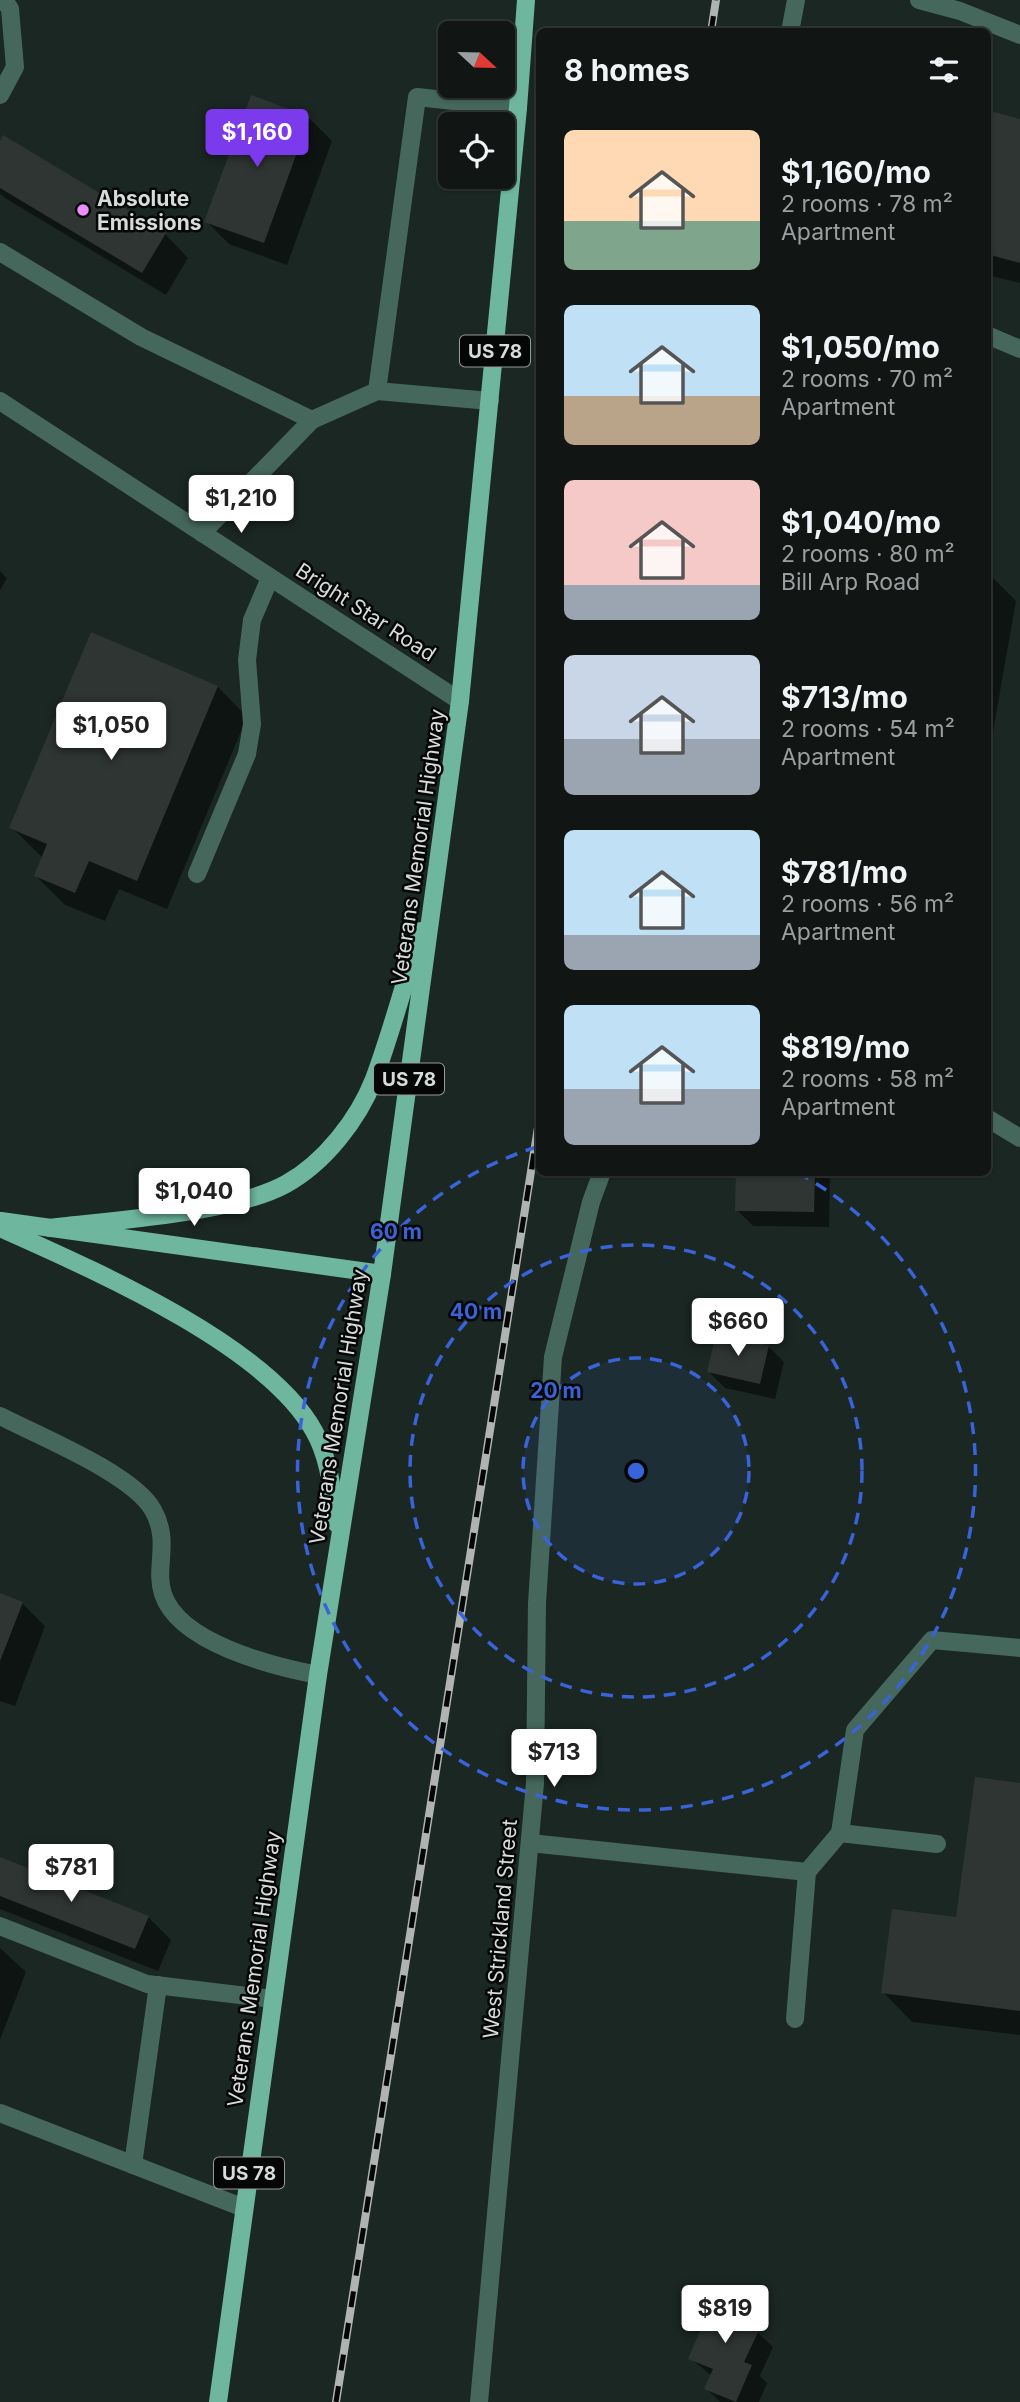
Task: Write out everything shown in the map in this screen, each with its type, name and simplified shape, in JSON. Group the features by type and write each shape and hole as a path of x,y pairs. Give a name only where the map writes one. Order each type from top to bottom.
{"main road":[{"name":"Veterans Memorial Highway","path":"218,2402 318,1675 382,1274 460,701 518,108 526,0"},
{"path":"50,1228 243,1200 286,1184 322,1157 351,1120 373,1081 436,884"},
{"path":"0,1221 382,1274"},
{"path":"0,1228 83,1265 154,1302 223,1343 278,1387 314,1430 328,1468 339,1541"}],"street":[{"path":"0,95 15,67 10,9 4,0"},
{"path":"791,28 796,0"},
{"path":"919,0 960,11 1020,35"},
{"path":"377,391 417,97 518,108"},
{"path":"0,251 141,337 312,420"},
{"path":"991,337 1020,349"},
{"path":"202,533 312,420 377,391 490,401"},
{"name":"Bright Star Road","path":"0,401 460,701"},
{"path":"197,874 247,754 252,724 247,660 252,620 270,578"},
{"path":"991,1120 1020,1138"},
{"name":"West Strickland Street","path":"479,2402 535,1783 537,1603 553,1357 591,1202 601,1176"},
{"path":"0,1416 130,1483 153,1509 163,1536 162,1592 176,1620 217,1644 289,1670 318,1675"},
{"path":"795,2019 807,1872 841,1833 855,1730 932,1640 1020,1648"},
{"path":"841,1833 937,1844"},
{"path":"530,1843 807,1872"},
{"path":"0,1926 147,1984 273,1998"},
{"path":"133,2165 158,1985"},
{"path":"0,2113 244,2208"}],"shaded area":[{"path":"0,0 1020,0 1020,2402 0,2402"}],"building":[{"path":"251,95 310,117 264,243 204,222"},
{"path":"991,111 1020,119 1020,263 991,255"},
{"name":"Absolute Emissions","path":"3,135 166,233 142,273 0,188 0,141"},
{"path":"91,632 218,686 137,881 89,861 75,893 34,876 47,844 9,828"},
{"path":"736,1176 815,1176 814,1212 735,1211"},
{"path":"716,1333 769,1345 760,1384 707,1372"},
{"path":"0,1593 23,1602 0,1661"},
{"path":"975,1777 1020,1783 1020,2011 881,1993 892,1909 956,1917"},
{"path":"0,1857 149,1916 135,1949 0,1896"},
{"path":"720,2285 747,2297 737,2320 759,2330 744,2362 752,2365 736,2402 704,2389 713,2369 688,2359"}],"railway":[{"path":"712,28 716,0"},
{"path":"336,2402 536,1140"}],"place":[{"name":"Absolute Emissions","path":"83,210"}]}
